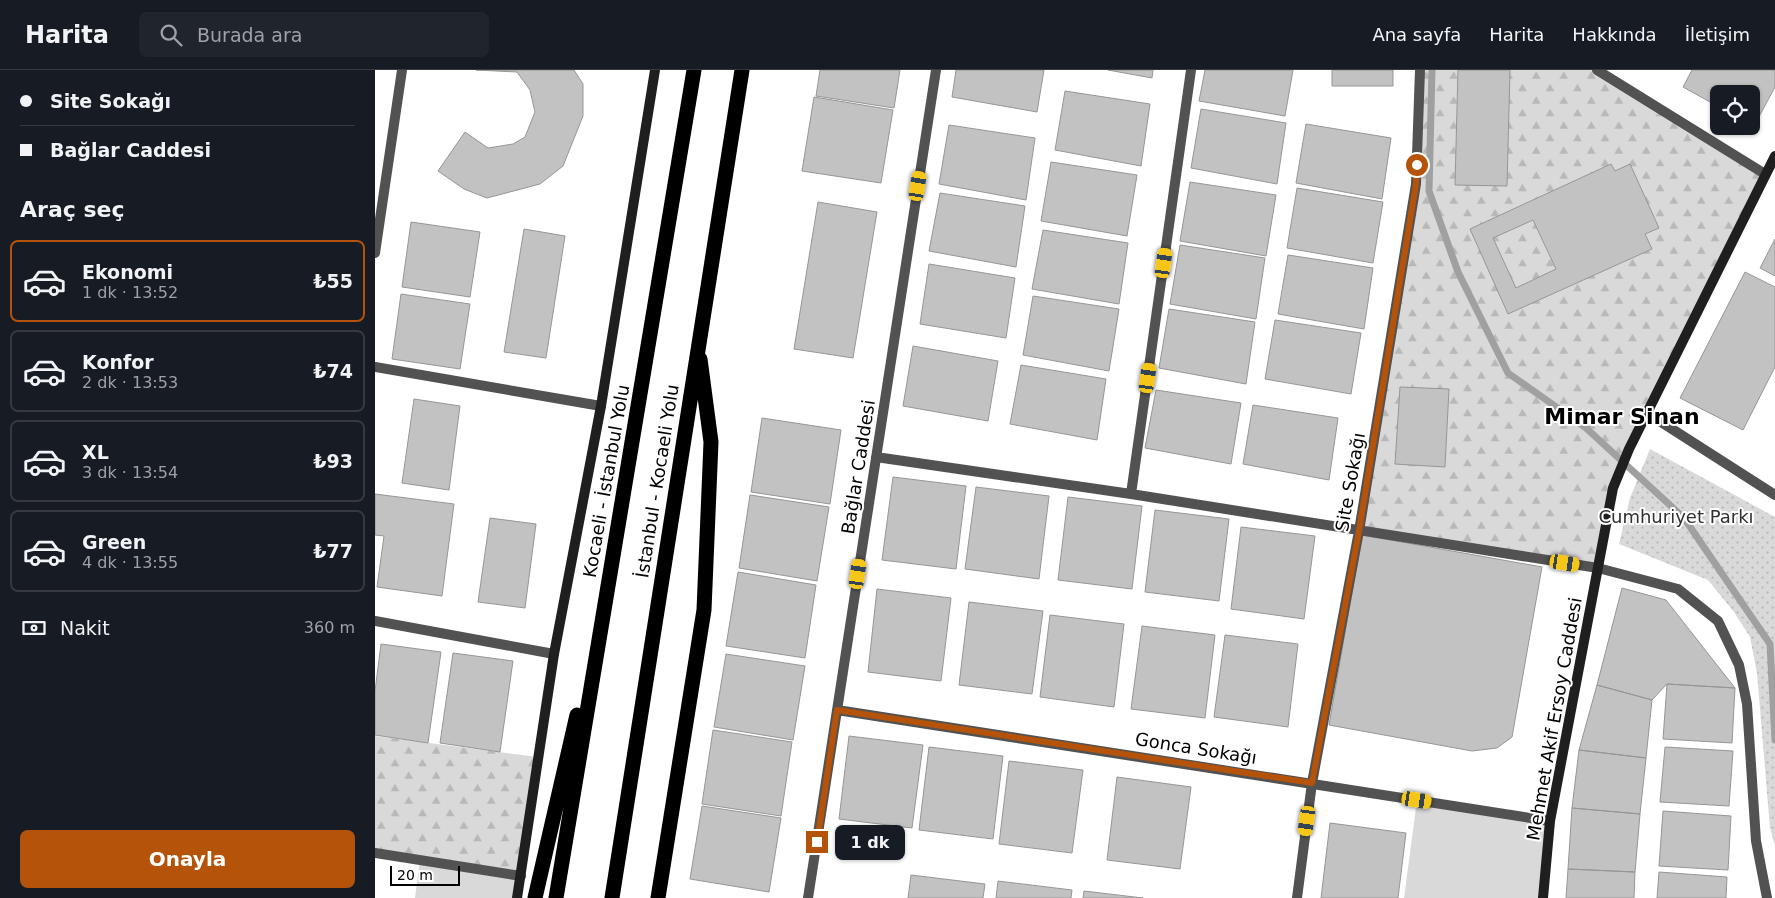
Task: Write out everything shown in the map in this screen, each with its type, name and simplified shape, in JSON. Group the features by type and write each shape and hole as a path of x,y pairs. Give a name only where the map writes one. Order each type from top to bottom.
{"highway":[{"name":"Kocaeli - İstanbul Yolu","path":"557,898 609,574 695,70"},
{"name":"İstanbul - Kocaeli Yolu","path":"612,898 742,70"},
{"path":"658,898 704,610 711,442 698,342"},
{"path":"535,898 609,574"}],"main road":[{"path":"517,898 554,654 601,406 655,70"},
{"name":"Mehmet Akif Ersoy Caddesi","path":"1543,898 1550,821 1613,488 1629,449 1775,156"}],"street":[{"path":"375,253 403,70"},
{"name":"Bağlar Caddesi","path":"808,898 936,70"},
{"path":"1131,494 1191,70"},
{"name":"Site Sokağı","path":"1297,898 1312,783 1359,531 1416,184 1420,70"},
{"path":"1597,70 1765,174"},
{"path":"375,367 601,406"},
{"path":"1647,413 1775,495"},
{"path":"876,457 1131,494 1598,568 1678,588 1718,621 1739,665 1747,704 1756,841 1767,898"},
{"path":"375,621 554,654"},
{"name":"Gonca Sokağı","path":"837,710 1550,821"},
{"path":"375,853 521,876"}],"green space":[{"path":"1420,70 1597,70 1765,174 1613,488 1598,568 1359,531 1416,184"},
{"name":"Cumhuriyet Parkı","path":"1650,449 1775,517 1775,846 1770,828 1757,673 1750,637 1734,612 1708,580 1619,544 1630,498"},
{"path":"375,736 538,757 521,876 375,853"},
{"path":"1417,800 1550,821 1543,898 1404,898"},
{"path":"420,860 521,876 517,898 415,898"}],"building":[{"path":"476,70 574,70 583,84 583,116 563,166 540,184 487,198 464,189 438,171 465,132 488,148 513,144 525,137 535,112 530,90 517,72"},
{"path":"820,70 900,70 894,108 816,96"},
{"path":"956,70 1044,70 1037,112 952,97"},
{"path":"1108,70 1153,70 1152,78"},
{"path":"1205,70 1293,70 1285,116 1199,101"},
{"path":"1332,70 1393,70 1393,86 1332,86"},
{"path":"1458,70 1510,70 1507,186 1455,185"},
{"path":"1692,70 1775,70 1775,87 1760,115 1760,85 1710,85 1710,102 1683,87"},
{"path":"1065,91 1150,104 1141,166 1055,150"},
{"path":"814,97 893,110 881,183 802,171"},
{"path":"1201,109 1286,123 1277,184 1191,168"},
{"path":"1306,124 1391,138 1382,199 1296,183"},
{"path":"949,125 1035,138 1026,200 939,184"},
{"path":"1051,162 1137,175 1127,236 1041,221"},
{"path":"1611,164 1615,171 1630,164 1659,228 1645,234 1652,249 1508,314 1470,229","holes":["1533,220 1556,269 1516,288 1493,238"]},
{"path":"1190,182 1276,195 1266,256 1180,241"},
{"path":"1297,188 1383,202 1373,263 1287,248"},
{"path":"940,193 1025,206 1016,267 929,251"},
{"path":"818,202 877,212 853,358 794,349"},
{"path":"411,222 480,232 470,297 402,287"},
{"path":"524,229 565,236 546,358 504,352"},
{"path":"1043,230 1128,243 1119,304 1032,289"},
{"path":"1775,239 1775,276 1760,268"},
{"path":"1180,245 1265,258 1256,319 1170,304"},
{"path":"1288,255 1373,268 1364,329 1278,314"},
{"path":"929,264 1015,278 1006,338 920,324"},
{"path":"1745,272 1775,287 1775,367 1743,430 1680,398"},
{"path":"401,294 470,304 460,369 392,359"},
{"path":"1033,296 1119,309 1109,371 1023,355"},
{"path":"1169,309 1255,322 1246,384 1159,368"},
{"path":"1275,320 1361,333 1351,394 1265,379"},
{"path":"913,346 998,361 988,421 903,406"},
{"path":"1021,365 1106,379 1097,440 1010,424"},
{"path":"1400,387 1449,389 1445,467 1395,464"},
{"path":"1156,390 1241,403 1231,464 1145,448"},
{"path":"414,399 460,406 449,490 402,483"},
{"path":"1253,405 1338,418 1329,480 1243,464"},
{"path":"762,418 841,430 830,504 751,492"},
{"path":"893,477 966,486 956,569 882,560"},
{"path":"976,487 1049,496 1039,579 965,569"},
{"path":"375,494 454,504 442,596 377,587 384,536 375,535"},
{"path":"750,495 829,507 817,581 739,568"},
{"path":"1068,497 1142,506 1132,589 1058,580"},
{"path":"1155,510 1229,519 1219,601 1145,592"},
{"path":"490,518 536,524 525,608 478,602"},
{"path":"1241,527 1315,536 1304,619 1231,609"},
{"path":"1362,535 1542,567 1512,737 1497,748 1472,751 1329,725"},
{"path":"738,572 816,585 805,658 726,646"},
{"path":"1622,588 1666,600 1735,688 1667,684 1652,700 1597,685"},
{"path":"877,589 951,598 941,681 868,672"},
{"path":"969,602 1043,611 1032,694 959,685"},
{"path":"1050,615 1124,624 1114,707 1040,697"},
{"path":"1142,626 1215,635 1205,718 1131,709"},
{"path":"1225,635 1298,644 1288,727 1214,717"},
{"path":"381,644 441,652 428,743 375,735 375,691"},
{"path":"453,653 513,661 500,752 440,743"},
{"path":"726,654 805,666 793,740 714,727"},
{"path":"1667,684 1735,688 1732,743 1663,739"},
{"path":"1597,685 1652,700 1646,758 1579,750"},
{"path":"713,730 792,742 781,816 702,804"},
{"path":"849,736 923,745 912,828 839,819"},
{"path":"929,747 1003,756 993,839 919,830"},
{"path":"1665,747 1733,751 1729,806 1660,802"},
{"path":"1579,750 1646,758 1640,814 1572,808"},
{"path":"1009,761 1083,770 1072,853 999,844"},
{"path":"1117,777 1191,787 1180,869 1107,860"},
{"path":"702,806 781,818 769,892 690,879"},
{"path":"1572,808 1640,814 1635,872 1568,869"},
{"path":"1663,811 1731,816 1728,870 1659,866"},
{"path":"1330,823 1406,833 1398,898 1321,898"},
{"path":"1568,869 1635,872 1634,898 1566,898"},
{"path":"1659,872 1727,877 1726,898 1657,898"},
{"path":"911,875 985,884 983,898 908,898"},
{"path":"998,881 1072,890 1071,898 996,898"},
{"path":"1084,891 1143,898 1083,898"}],"waterway":[{"path":"1432,70 1429,191 1458,272 1508,373 1586,428 1684,518 1770,644 1775,740"}],"district":[{"name":"Mimar Sinan","path":"1622,416"}],"route":[{"path":"817,842 837,710 1312,783 1359,531 1416,184 1417,165"}]}
